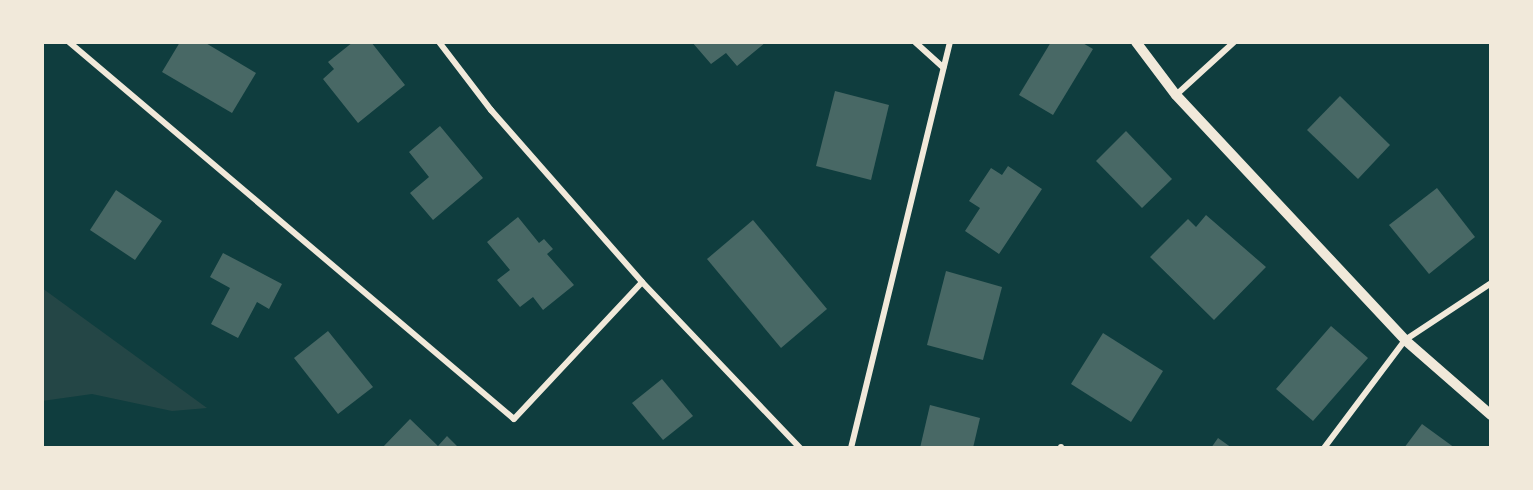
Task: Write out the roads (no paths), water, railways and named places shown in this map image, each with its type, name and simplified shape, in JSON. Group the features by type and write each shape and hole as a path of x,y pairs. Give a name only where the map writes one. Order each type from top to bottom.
{"street":[{"path":"69,42 514,419 642,282"},
{"path":"439,42 491,111 642,282 800,448"},
{"path":"915,42 943,67"},
{"path":"851,448 950,42"},
{"path":"1136,42 1176,95 1405,340 1491,415"},
{"path":"1176,95 1234,42"},
{"path":"1324,448 1405,340 1491,283"}]}
